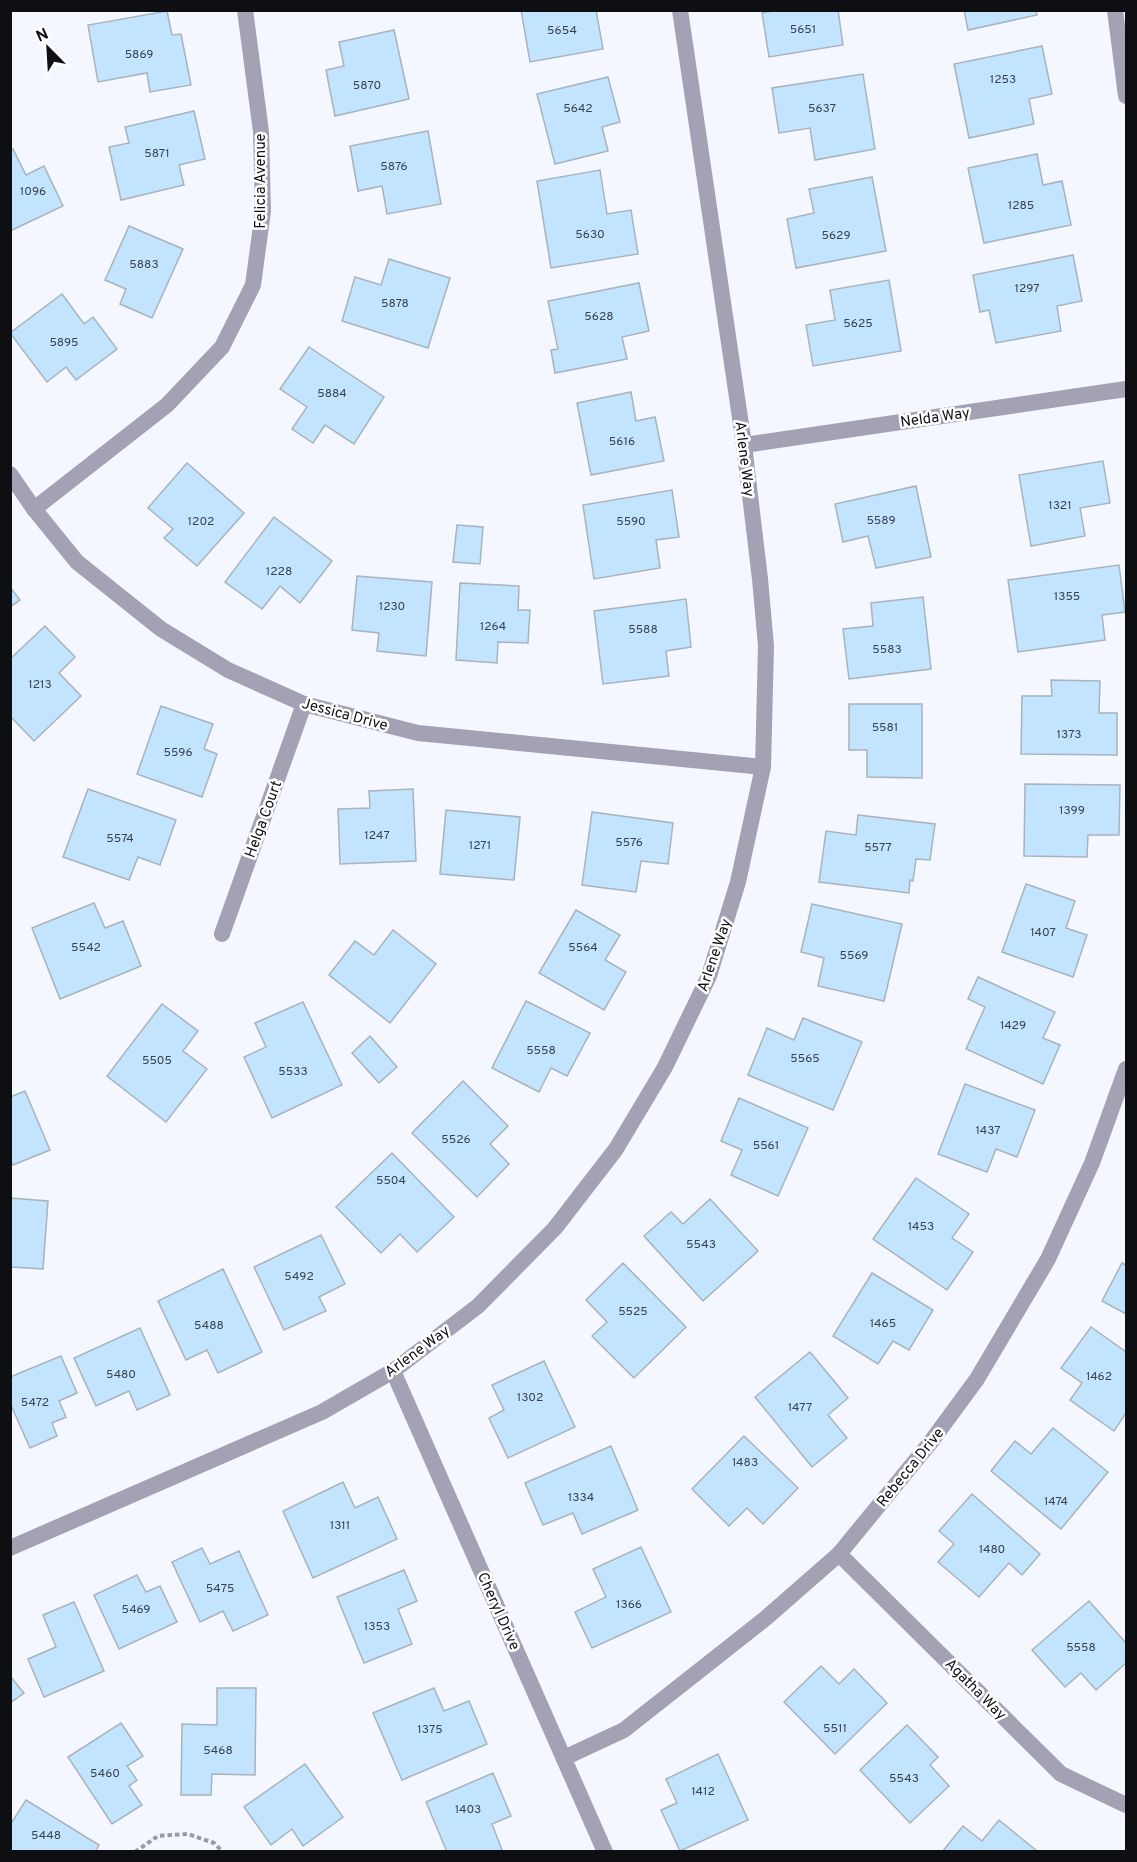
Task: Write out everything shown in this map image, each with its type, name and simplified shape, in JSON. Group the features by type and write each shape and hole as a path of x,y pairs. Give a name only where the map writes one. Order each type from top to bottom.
{"street":[{"name":"Felicia Avenue","path":"34,509 167,405 222,347 253,285 263,211 261,132 245,10"},
{"name":"Arlene Way","path":"10,1548 322,1412 393,1371 478,1306 555,1228 616,1149 665,1066 709,976 738,882 763,767 766,646 744,445 680,10"},
{"path":"1115,10 1126,96"},
{"name":"Nelda Way","path":"744,445 1126,389"},
{"name":"Jessica Drive","path":"10,474 34,509 77,562 161,629 228,670 304,704 418,734 763,767"},
{"name":"Helga Court","path":"222,934 304,704"},
{"name":"Rebecca Drive","path":"564,1758 624,1730 766,1618 839,1554 930,1443 976,1380 1048,1259 1092,1163 1126,1069"},
{"name":"Cheryl Drive","path":"393,1371 605,1851"},
{"name":"Agatha Way","path":"839,1554 1061,1774 1126,1804"}],"path":[{"path":"135,1851 158,1836 188,1834 214,1843 223,1851"}],"building":[{"path":"521,10 596,10 603,49 530,62"},
{"path":"778,10 838,10 843,45 769,57 762,13"},
{"path":"964,10 1036,10 1037,15 968,30"},
{"path":"167,11 172,35 181,34 191,85 150,92 147,73 98,82 88,25"},
{"path":"394,30 409,99 335,116 326,70 344,66 339,42"},
{"path":"1042,46 1052,94 1029,99 1034,124 969,138 954,64"},
{"path":"863,74 875,149 815,160 810,128 779,133 772,88"},
{"path":"608,77 620,122 602,127 608,151 555,164 537,94"},
{"path":"194,111 205,159 179,165 184,185 121,200 109,147 129,143 125,127"},
{"path":"428,131 441,204 387,214 382,186 358,191 350,146"},
{"path":"13,149 26,175 44,166 63,206 10,231 10,150"},
{"path":"1037,154 1043,185 1062,181 1071,225 984,243 968,168"},
{"path":"600,170 607,214 631,210 638,254 551,268 537,181"},
{"path":"872,177 886,251 796,268 787,219 814,213 809,189"},
{"path":"129,226 183,249 152,318 120,304 126,289 105,280"},
{"path":"1073,255 1082,301 1057,306 1061,331 996,343 989,310 980,312 973,275"},
{"path":"389,259 450,278 428,348 342,321 355,277 381,285"},
{"path":"889,280 901,351 813,366 806,325 835,320 830,290"},
{"path":"639,283 649,331 622,337 627,359 555,373 551,350 558,349 548,301"},
{"path":"62,294 84,324 93,317 117,349 76,380 66,367 47,382 10,333"},
{"path":"309,347 384,397 354,444 325,425 313,443 292,429 307,407 280,389"},
{"path":"631,392 636,421 655,417 664,461 591,475 577,403"},
{"path":"1103,461 1110,503 1080,508 1085,536 1031,546 1019,475"},
{"path":"187,463 244,513 197,566 164,538 173,529 148,508"},
{"path":"916,486 931,557 876,568 868,536 843,542 835,504"},
{"path":"672,490 679,537 656,540 660,568 594,579 583,505"},
{"path":"274,517 332,561 300,603 280,586 262,609 225,582"},
{"path":"457,525 483,527 480,564 453,562"},
{"path":"1119,565 1125,612 1102,615 1105,640 1018,652 1008,580"},
{"path":"357,576 432,582 426,656 377,651 379,633 352,630"},
{"path":"460,583 519,586 518,610 530,610 528,643 498,642 497,663 456,660"},
{"path":"10,587 20,600 10,607"},
{"path":"923,597 931,669 849,679 843,629 873,626 871,603"},
{"path":"686,599 691,647 666,651 669,676 603,684 594,611"},
{"path":"45,626 75,657 59,673 81,696 34,741 10,716 10,659"},
{"path":"1051,680 1100,681 1099,713 1117,713 1117,755 1021,754 1022,696 1052,696"},
{"path":"849,704 922,704 922,778 867,777 867,750 849,750"},
{"path":"161,706 213,724 204,749 217,754 202,797 137,774"},
{"path":"1025,784 1120,785 1119,835 1088,835 1087,857 1024,856"},
{"path":"88,789 176,820 160,865 138,857 129,880 63,857"},
{"path":"413,789 416,861 340,864 338,809 370,808 369,791"},
{"path":"446,810 520,817 514,880 440,874"},
{"path":"592,812 673,823 668,864 641,861 636,892 582,885"},
{"path":"858,815 935,824 930,860 916,859 909,893 819,882 826,831 856,835"},
{"path":"1026,884 1075,901 1066,928 1087,935 1073,977 1002,952"},
{"path":"94,903 105,928 123,921 141,966 60,999 32,928"},
{"path":"812,904 902,924 884,1001 818,986 824,958 801,952"},
{"path":"576,910 620,935 605,960 626,972 604,1010 539,973"},
{"path":"393,930 436,964 390,1023 329,975 355,941 374,955"},
{"path":"978,977 1055,1012 1043,1038 1060,1045 1043,1084 966,1049 985,1007 968,999"},
{"path":"526,1001 590,1033 567,1076 551,1068 539,1092 492,1068"},
{"path":"303,1002 342,1085 272,1118 244,1057 266,1047 255,1023"},
{"path":"162,1004 198,1031 183,1051 207,1069 166,1122 107,1076"},
{"path":"803,1018 862,1042 833,1110 748,1075 767,1028 794,1040"},
{"path":"370,1036 397,1067 379,1083 352,1053"},
{"path":"463,1081 508,1126 490,1144 509,1164 477,1197 412,1133"},
{"path":"965,1084 1035,1110 1017,1157 996,1149 987,1172 938,1154"},
{"path":"25,1091 50,1150 13,1165 10,1159 10,1097"},
{"path":"739,1098 808,1128 778,1196 731,1175 742,1150 721,1141"},
{"path":"392,1153 454,1217 417,1252 400,1234 381,1253 336,1207"},
{"path":"916,1178 969,1214 952,1238 973,1252 947,1290 873,1239"},
{"path":"10,1198 48,1201 43,1269 10,1267"},
{"path":"710,1199 758,1251 703,1301 644,1236 671,1212 683,1224"},
{"path":"321,1235 345,1284 319,1297 326,1311 284,1330 254,1267"},
{"path":"623,1263 686,1327 634,1378 592,1336 607,1322 586,1300"},
{"path":"1122,1263 1126,1265 1126,1314 1102,1301"},
{"path":"223,1269 262,1352 218,1373 207,1350 186,1360 158,1301"},
{"path":"872,1273 933,1310 909,1350 893,1341 878,1364 833,1336"},
{"path":"1091,1327 1126,1352 1126,1413 1114,1431 1070,1400 1082,1383 1061,1368"},
{"path":"140,1328 170,1395 137,1410 129,1391 96,1406 74,1358"},
{"path":"810,1352 848,1398 828,1415 847,1438 812,1467 755,1397"},
{"path":"61,1356 77,1393 59,1401 66,1417 52,1423 57,1436 30,1448 10,1403 10,1377"},
{"path":"544,1361 575,1427 508,1458 489,1418 504,1410 492,1385"},
{"path":"1053,1428 1108,1472 1061,1529 991,1471 1015,1441 1031,1454"},
{"path":"744,1436 798,1488 763,1524 747,1508 729,1526 692,1489"},
{"path":"611,1446 638,1510 582,1534 573,1513 543,1525 525,1483"},
{"path":"343,1482 355,1508 378,1497 397,1539 313,1578 283,1511"},
{"path":"972,1494 1040,1554 1022,1575 1009,1563 979,1597 938,1562 954,1544 939,1531"},
{"path":"641,1547 671,1612 592,1648 575,1612 606,1597 593,1569"},
{"path":"202,1548 210,1564 239,1551 268,1615 233,1631 223,1611 200,1622 172,1562"},
{"path":"404,1570 417,1601 398,1609 412,1644 364,1663 337,1597"},
{"path":"137,1575 146,1592 160,1586 177,1622 119,1649 94,1595"},
{"path":"1089,1601 1126,1643 1126,1663 1096,1690 1081,1673 1065,1687 1032,1650"},
{"path":"74,1602 104,1671 44,1697 28,1659 56,1647 43,1615"},
{"path":"821,1666 839,1684 854,1669 887,1703 835,1754 784,1702"},
{"path":"10,1676 24,1693 10,1703"},
{"path":"217,1688 256,1688 255,1775 212,1774 211,1795 181,1795 182,1724 217,1725"},
{"path":"434,1688 444,1711 469,1701 487,1744 402,1780 373,1713"},
{"path":"121,1723 143,1756 127,1766 137,1780 129,1786 142,1805 112,1824 68,1757"},
{"path":"907,1725 938,1757 930,1765 949,1786 910,1823 860,1770"},
{"path":"718,1754 748,1820 680,1851 661,1810 677,1803 666,1779"},
{"path":"305,1764 343,1817 303,1846 292,1829 271,1845 244,1807"},
{"path":"493,1773 511,1816 492,1824 502,1850 498,1852 447,1852 426,1802"},
{"path":"26,1800 99,1845 95,1852 10,1852 10,1825"},
{"path":"999,1820 1037,1851 942,1852 963,1826 982,1841"}]}
